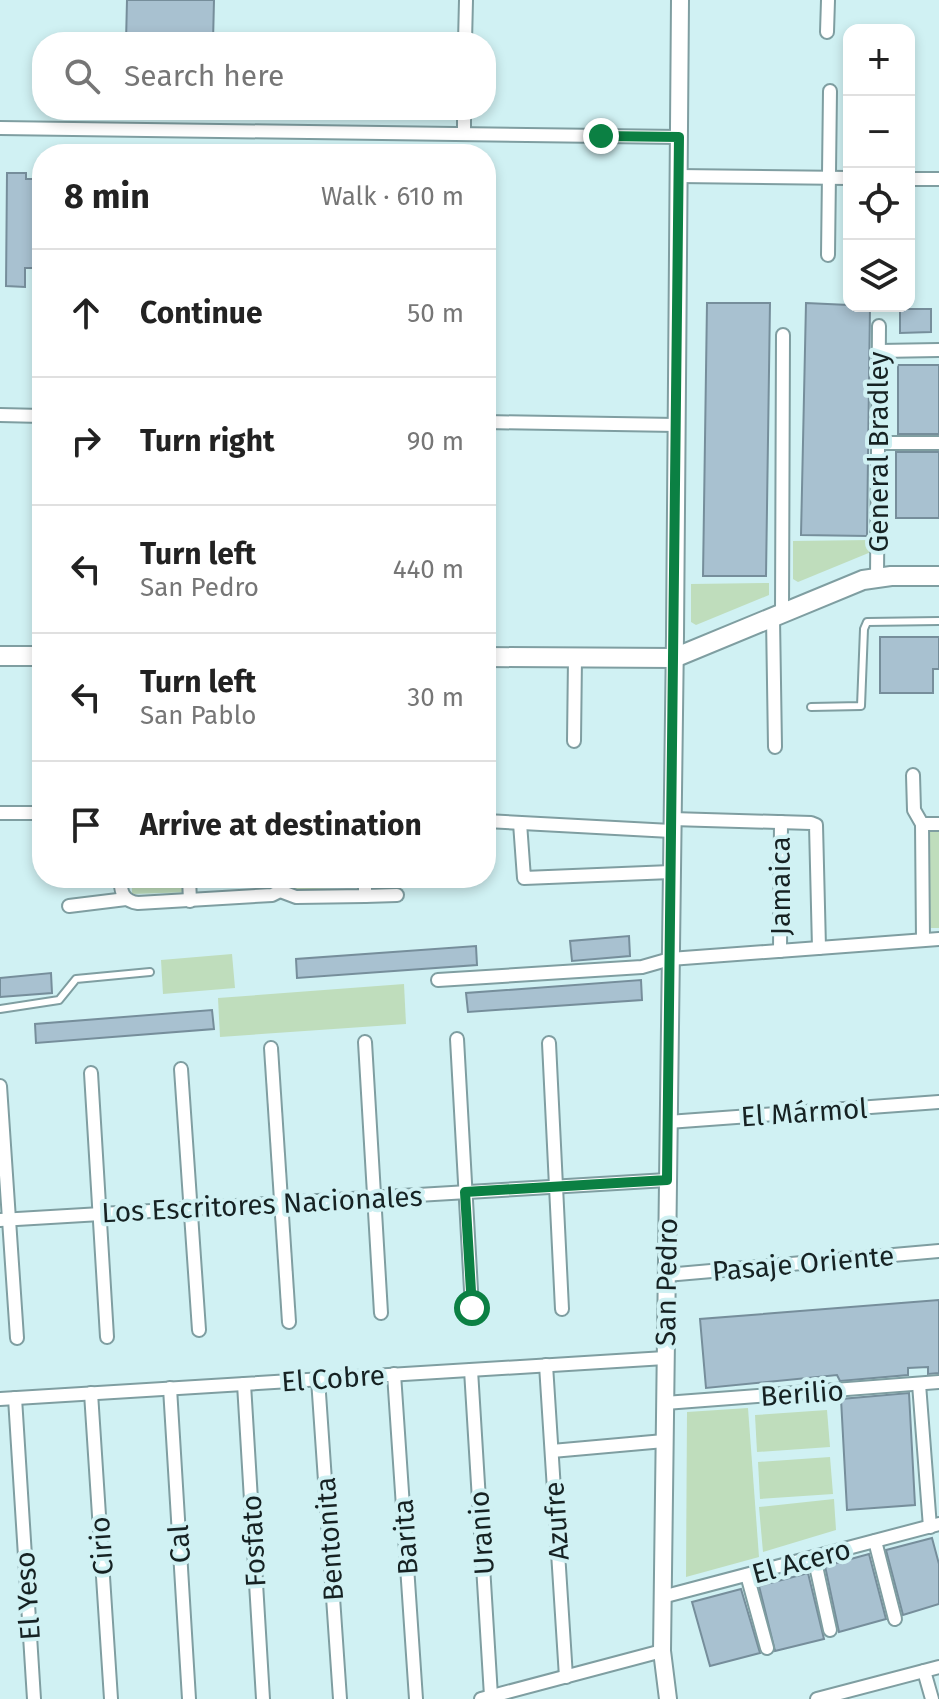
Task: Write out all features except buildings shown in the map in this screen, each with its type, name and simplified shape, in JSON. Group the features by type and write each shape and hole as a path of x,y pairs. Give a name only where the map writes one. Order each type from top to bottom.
{"main road":[{"path":"496,657 674,658 850,585 877,577 939,576"},
{"path":"0,656 32,656"}],"street":[{"path":"465,32 466,0"},
{"name":"San Pedro","path":"668,1699 662,1651 662,1597 680,0"},
{"path":"827,32 828,0"},
{"path":"828,255 830,91"},
{"path":"464,120 464,134"},
{"path":"0,128 679,137"},
{"path":"678,176 843,178"},
{"path":"915,179 939,179"},
{"name":"General Bradley","path":"877,577 879,326"},
{"path":"775,747 783,335"},
{"path":"879,351 939,350"},
{"path":"0,415 32,416"},
{"path":"496,422 676,425"},
{"path":"878,443 939,443"},
{"path":"574,741 575,658"},
{"path":"913,775 914,810 922,824 923,940"},
{"path":"0,813 32,813"},
{"path":"496,822 672,825 781,822"},
{"name":"Jamaica","path":"780,951 781,822 816,825 818,830 819,948"},
{"path":"520,823 524,878 671,872"},
{"path":"922,824 939,824"},
{"path":"121,888 126,899"},
{"path":"189,888 190,901"},
{"path":"365,888 365,896"},
{"path":"69,906 126,899 138,903 190,901 272,895 280,891 304,897 397,895"},
{"path":"438,980 642,967 670,959 939,939"},
{"path":"457,1039 472,1308"},
{"path":"365,1042 381,1313"},
{"path":"549,1043 562,1309"},
{"path":"271,1048 289,1322"},
{"path":"181,1069 199,1330"},
{"path":"91,1073 107,1337"},
{"path":"0,1086 4,1220 17,1338"},
{"name":"El Mármol","path":"668,1122 939,1102"},
{"name":"Los Escritores Nacionales","path":"4,1220 667,1180"},
{"name":"Pasaje Oriente","path":"666,1275 939,1251"},
{"name":"El Cobre","path":"0,1399 665,1358"},
{"name":"Azufre","path":"546,1365 566,1677"},
{"name":"Uranio","path":"471,1370 486,1698"},
{"name":"Barita","path":"394,1374 416,1699"},
{"name":"Bentonita","path":"318,1379 340,1699"},
{"name":"Berilio","path":"665,1403 939,1382"},
{"name":"Fosfato","path":"244,1384 263,1699"},
{"path":"919,1384 934,1526"},
{"name":"Cal","path":"170,1388 189,1699"},
{"name":"Cirio","path":"91,1393 111,1699"},
{"name":"El Yeso","path":"15,1398 34,1699"},
{"path":"552,1451 664,1441"},
{"name":"El Acero","path":"662,1597 934,1526"},
{"path":"875,1541 895,1619"},
{"path":"814,1557 830,1630"},
{"path":"747,1575 767,1648"},
{"path":"486,1698 662,1651"},
{"path":"817,1699 939,1667"},
{"path":"924,1671 932,1699"}],"lane":[{"path":"811,707 861,706 864,629 867,622 939,621"},
{"path":"0,1009 59,1000 76,979 150,972"}],"green space":[{"path":"871,540 871,552 798,582 793,579 793,541"},
{"path":"769,583 769,595 696,625 691,622 691,584"},
{"path":"930,831 939,832 939,928 929,928"},
{"path":"132,888 193,888 193,892 132,894"},
{"path":"289,888 338,888 289,890"},
{"path":"232,954 235,988 163,994 161,960"},
{"path":"404,984 406,1024 220,1037 218,998"},
{"path":"748,1408 759,1557 686,1577 687,1412"},
{"path":"827,1410 830,1447 757,1452 755,1415"},
{"path":"830,1457 833,1494 760,1499 758,1462"},
{"path":"834,1499 836,1530 763,1552 759,1507"}],"route":[{"path":"472,1308 465,1192 667,1180 679,137 601,136"}]}
